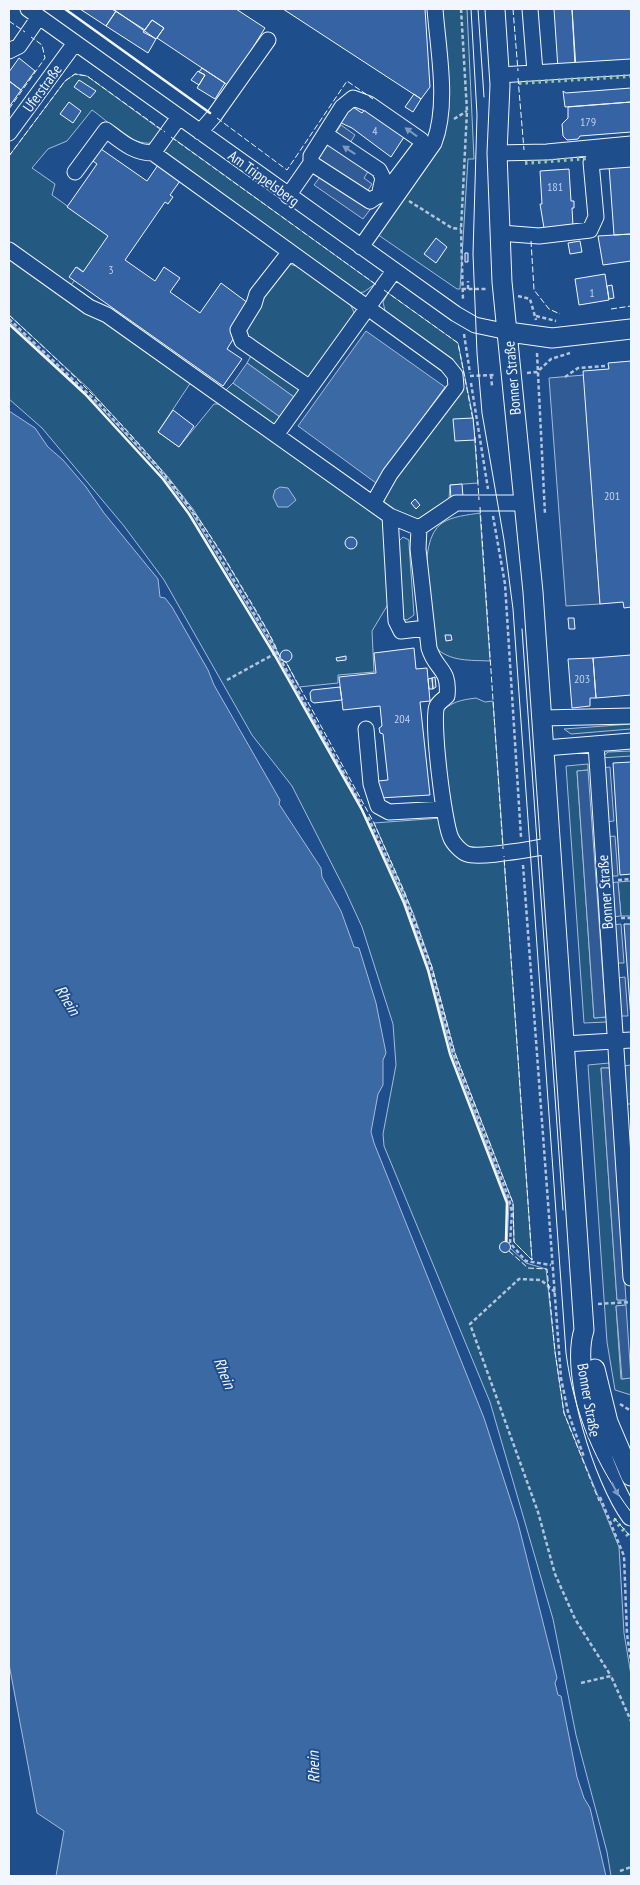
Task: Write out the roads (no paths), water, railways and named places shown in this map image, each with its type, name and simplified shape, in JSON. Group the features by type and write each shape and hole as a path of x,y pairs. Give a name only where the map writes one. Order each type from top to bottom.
{"main road":[{"name":"Bonner Straße","path":"495,9 500,75 497,153 500,233 545,748 550,846 584,1330 580,1342 584,1382 590,1414 605,1469 631,1516"},
{"path":"508,332 552,338 631,329"},
{"name":"Bonner Straße","path":"584,1330 591,1342 602,1400 627,1468"}],"street":[{"path":"361,247 434,143 439,131 441,101 435,9"},
{"path":"530,9 535,72"},
{"path":"9,51 19,46 33,13"},
{"name":"Am Trippelsberg","path":"33,13 288,196 463,318 483,327 508,332"},
{"path":"200,132 214,116 268,40"},
{"name":"Uferstraße","path":"9,133 75,42"},
{"path":"500,75 631,68"},
{"path":"288,196 312,163 311,156 346,102 353,98 370,104 421,140 417,151 389,188 370,201 312,163"},
{"path":"153,153 179,117"},
{"path":"75,172 106,130 132,149 139,152 153,153 288,253 447,365 455,376 456,387 390,474 374,504"},
{"path":"325,134 378,170 383,178 379,196"},
{"path":"497,153 547,152 631,144"},
{"path":"500,233 539,236 590,230 596,217 591,162 631,159"},
{"path":"9,250 89,308 107,315 390,516 419,528"},
{"path":"288,253 257,294 254,304 238,330 242,341 310,388"},
{"path":"276,435 394,271"},
{"path":"419,528 456,502 524,503"},
{"path":"390,516 396,622 401,631 426,628"},
{"path":"419,528 418,548 426,628 433,661 446,673 448,684 448,696 437,706 434,722 444,809 450,836 466,854 480,855 550,846"},
{"path":"542,718 631,716"},
{"path":"366,729 371,784 378,806 389,812 444,809"},
{"path":"545,748 631,741"},
{"name":"Bonner Straße","path":"596,744 631,1278"},
{"path":"564,1044 631,1040"}],"water":[{"path":"366,331 445,387 376,483 298,426"},
{"path":"247,363 294,397 280,417 233,383"},
{"name":"Rhein","path":"9,411 35,428 48,447 63,460 86,487 104,513 158,579 160,597 165,598 172,607 280,800 279,804 321,868 322,877 341,911 354,947 359,948 376,1003 386,1053 383,1060 383,1085 378,1094 371,1132 484,1418 518,1523 557,1678 555,1683 558,1695 561,1696 577,1777 584,1798 590,1808 606,1876 56,1876 64,1831 37,1813 9,1664"},
{"path":"280,487 288,488 296,500 288,507 278,507 273,497 275,490"}],"tram line":[{"path":"471,9 477,115 473,254 477,353 482,413 504,540 513,609 566,1353 574,1396 588,1437 607,1475 631,1512"},
{"path":"478,9 484,97"},
{"path":"522,629 563,1210"}]}
